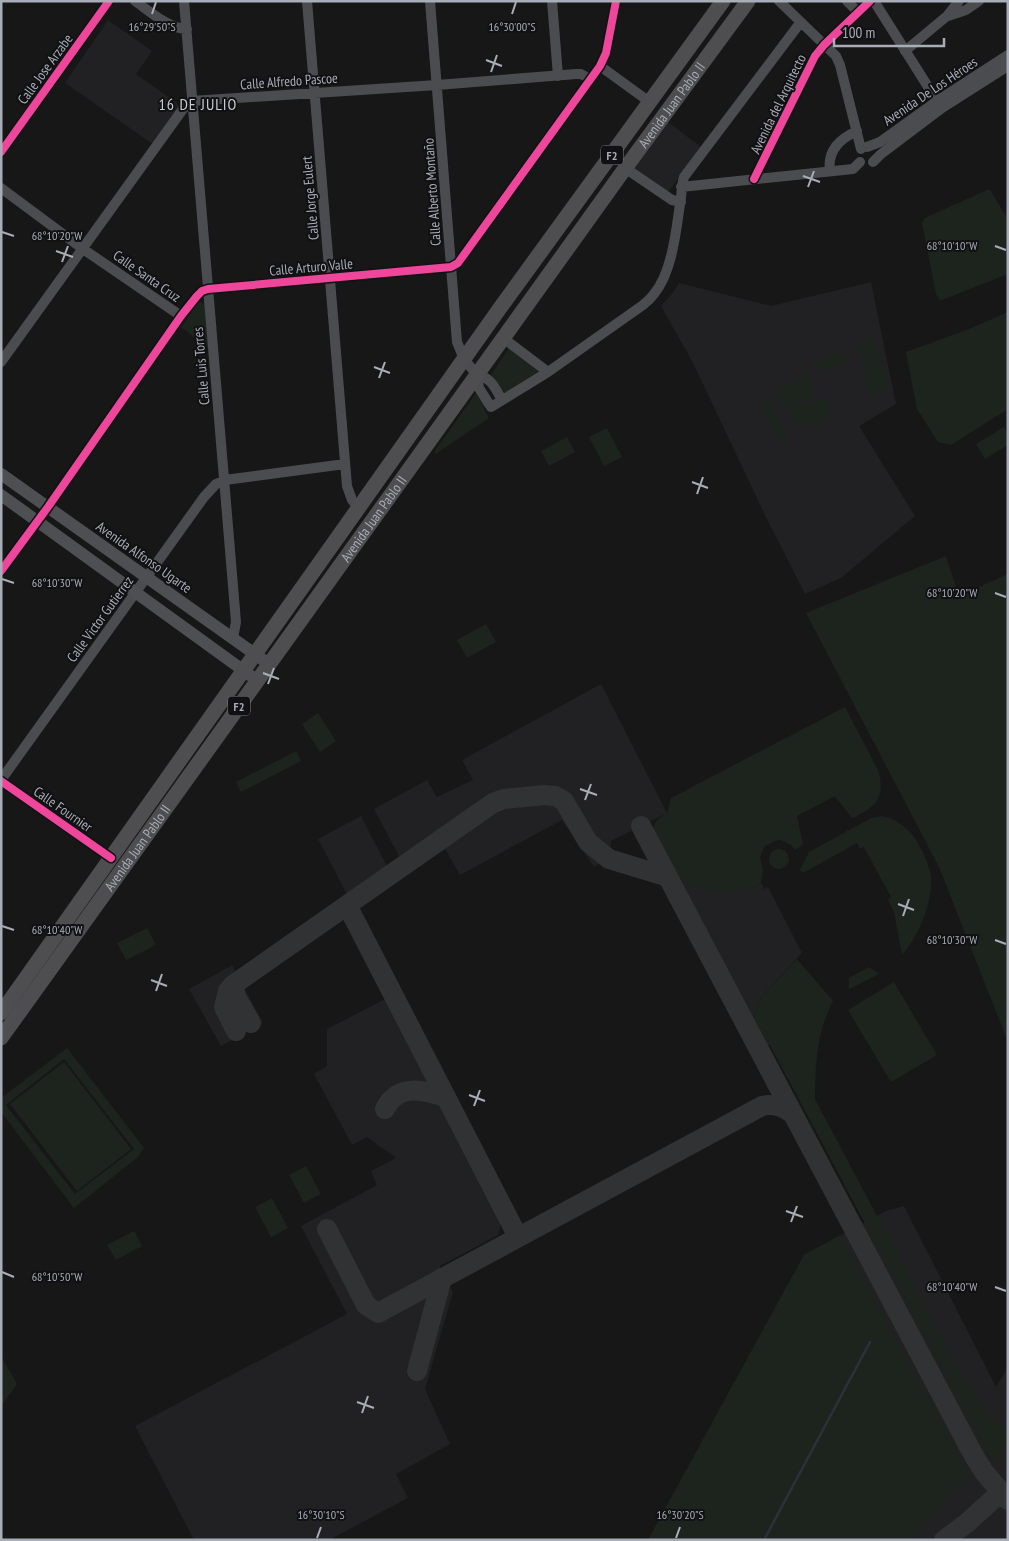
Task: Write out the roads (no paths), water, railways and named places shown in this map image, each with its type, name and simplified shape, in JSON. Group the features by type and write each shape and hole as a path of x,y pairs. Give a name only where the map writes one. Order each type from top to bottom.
{"highway":[{"name":"Avenida Juan Pablo II","path":"1,1013 464,359 724,1"},
{"name":"Avenida Juan Pablo II","path":"1,1038 625,168 748,1"}],"main road":[{"name":"Avenida Alfonso Ugarte","path":"1,474 270,664"},
{"path":"1,495 257,681"}],"street":[{"name":"Calle Jose Arzabe","path":"1,152 109,1"},
{"path":"135,1 171,25 187,29"},
{"name":"Calle Luis Torres","path":"184,1 236,622 233,638"},
{"name":"Calle Jorge Eulert","path":"307,1 345,464 349,494 359,508"},
{"name":"Calle Alberto Montaño","path":"430,1 457,342 464,359 477,375"},
{"path":"552,1 558,76"},
{"path":"451,267 463,258 600,66 606,53 616,1"},
{"path":"779,1 836,56 840,64 857,131 864,148"},
{"path":"847,1 858,12"},
{"name":"Avenida del Arquitecto","path":"754,179 815,56 870,1"},
{"path":"874,1 937,101"},
{"path":"906,51 947,16 959,1"},
{"path":"947,16 966,10 979,1"},
{"path":"502,400 491,381 486,377 477,375 479,388 491,407 548,372 643,305 654,294 665,276 668,265 681,202 681,187 684,177 800,23"},
{"name":"Avenida De Los Héroes","path":"864,148 880,142 937,101 1008,55"},
{"path":"600,66 651,103"},
{"name":"Avenida De Los Héroes","path":"873,162 942,108 1008,66"},
{"name":"Calle Alfredo Pascoe","path":"193,101 582,74 590,79"},
{"path":"1,362 183,109 193,101"},
{"path":"830,171 829,164 834,148 845,136 857,131"},
{"path":"864,148 872,149 875,154 873,162 865,165 857,157 864,148"},
{"path":"681,187 853,169 860,162"},
{"path":"625,168 672,200 681,202"},
{"name":"Calle Santa Cruz","path":"1,188 83,249 181,316"},
{"name":"Calle Arturo Valle","path":"208,288 451,267"},
{"path":"1,572 48,508 181,316 197,296 208,288"},
{"path":"503,338 548,372"},
{"path":"225,480 345,464"},
{"name":"Calle Victor Gutierrez","path":"1,781 204,497 216,484 225,480"},
{"name":"Calle Fournier","path":"1,781 111,858"}],"waterway":[{"path":"764,1540 870,1342"}],"district":[{"name":"16 DE JULIO","path":"198,104"}]}
